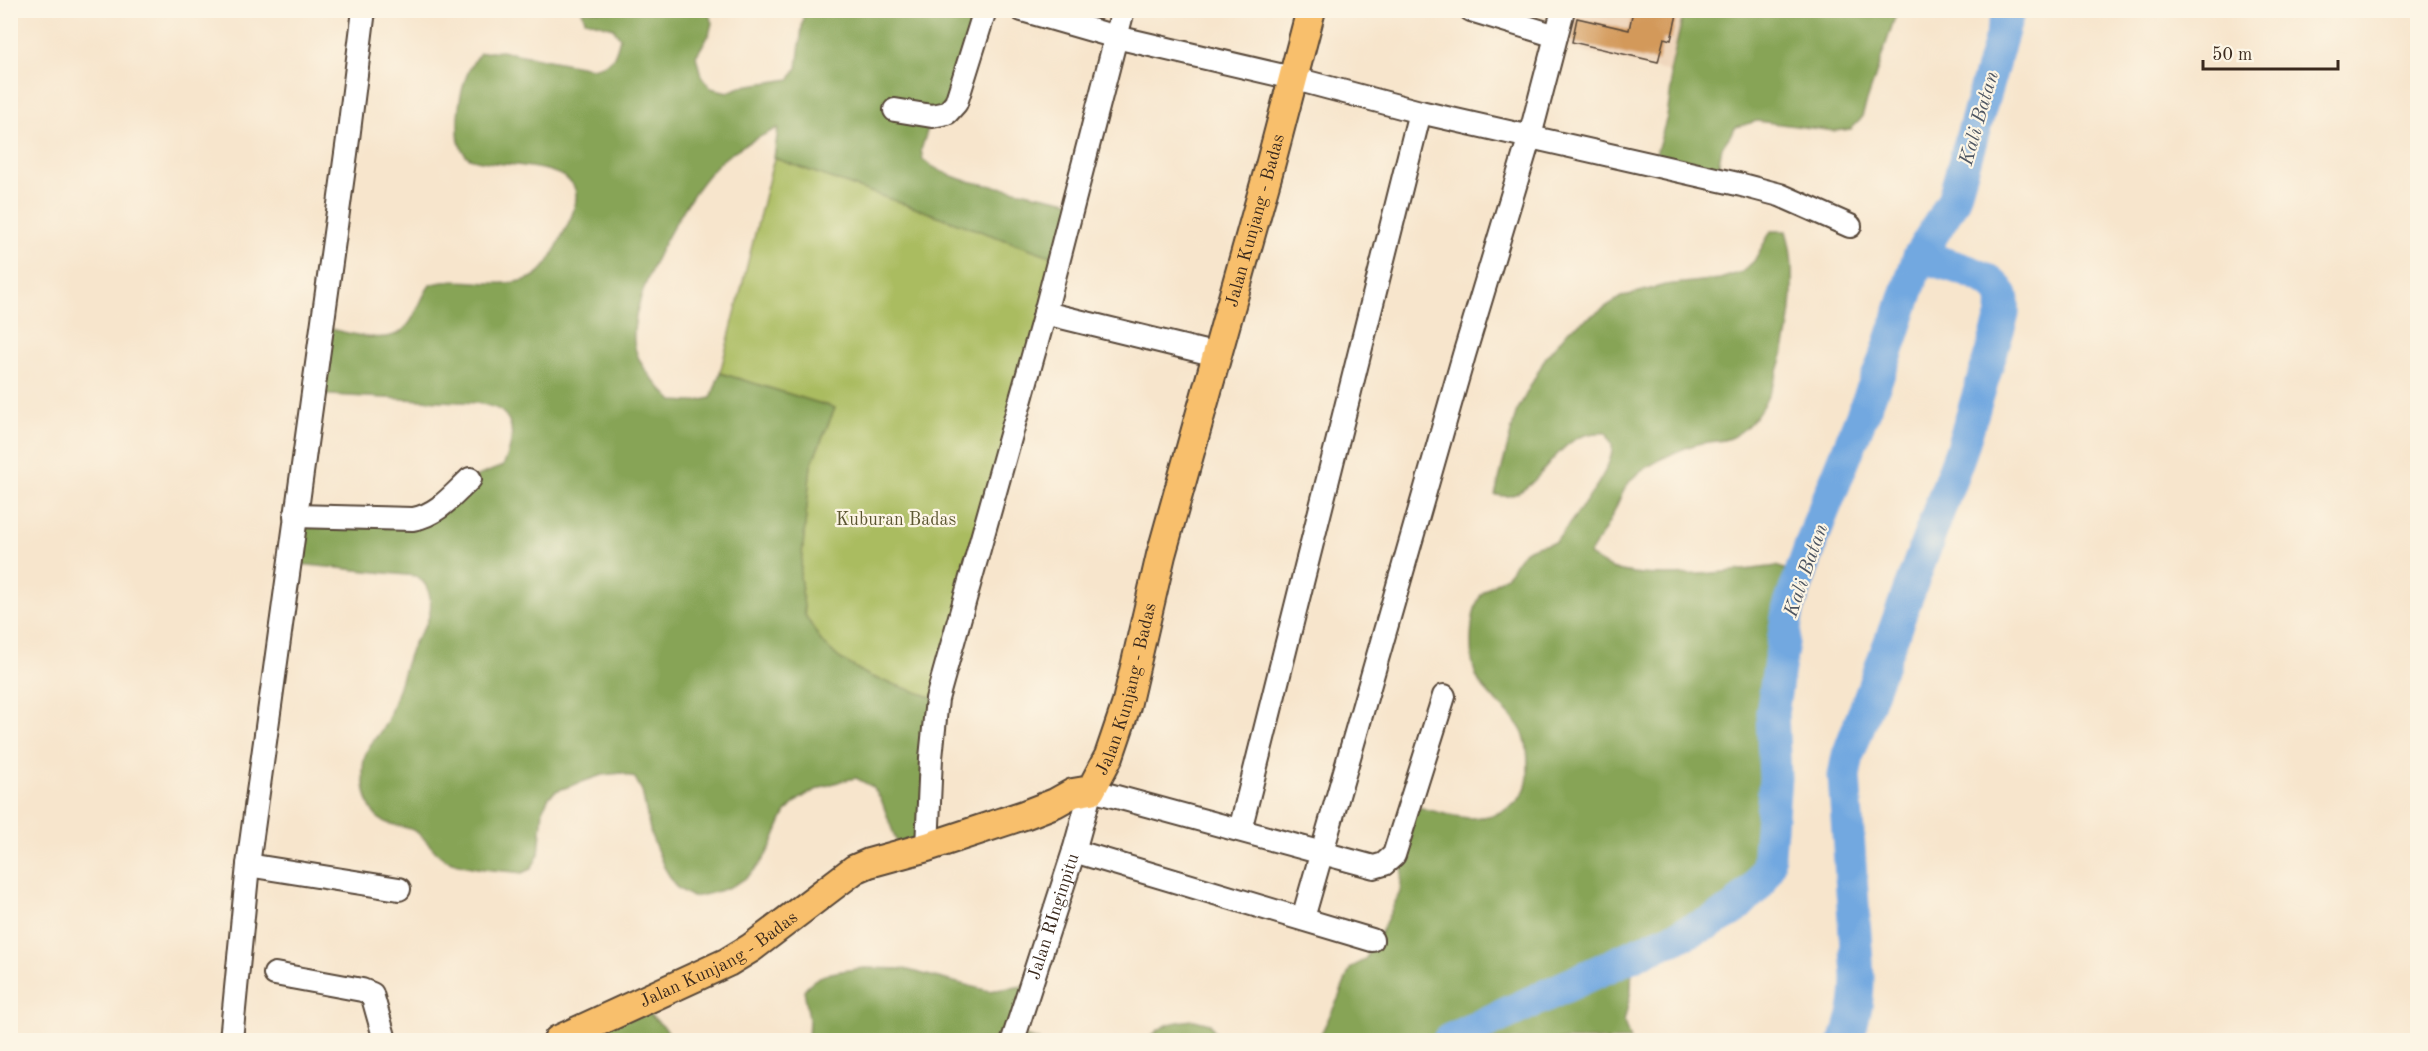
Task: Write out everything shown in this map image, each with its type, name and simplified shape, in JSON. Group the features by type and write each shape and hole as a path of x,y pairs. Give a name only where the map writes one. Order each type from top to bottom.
{"main road":[{"name":"Jalan Kunjang - Badas","path":"558,1041 728,962 751,948 855,869 1055,803 1073,793 1091,790 1109,756 1126,706 1161,555 1311,10"}],"street":[{"path":"231,1041 248,865 364,10"},
{"path":"895,110 932,116 947,113 956,103 985,10"},
{"path":"1022,10 1116,37 1292,78 1420,112 1752,187 1779,195 1850,226"},
{"path":"927,847 931,758 937,699 1045,314 1123,10"},
{"path":"1471,10 1556,36"},
{"path":"1304,918 1464,355 1530,136 1563,10"},
{"path":"1240,830 1420,112"},
{"path":"1045,314 1217,355"},
{"path":"295,516 413,519 425,517 435,512 470,479"},
{"path":"1091,790 1374,867 1384,864 1394,855 1444,696"},
{"name":"Jalan RInginpitu","path":"1014,1037 1074,851 1091,790"},
{"path":"1074,851 1372,940"},
{"path":"248,865 399,889"},
{"path":"275,974 362,990 372,994 385,1041"}],"shaded area":[{"path":"1563,11 1684,11 1670,72 1554,44"}],"green space":[{"path":"582,11 708,11 712,23 709,35 696,56 701,76 711,88 728,92 743,86 790,79 797,68 804,11 985,11 956,103 932,116 921,150 923,160 954,177 1074,202 1059,259 774,158 778,128 730,154 703,182 661,248 641,298 635,321 634,341 639,358 648,374 673,401 692,402 711,398 720,373 835,408 811,465 800,576 805,615 821,641 839,658 869,676 937,699 927,847 901,854 881,799 873,787 856,778 818,789 792,805 786,812 764,858 748,876 729,887 692,897 676,887 664,867 651,835 642,791 635,778 622,773 602,775 556,791 549,797 543,809 539,854 531,869 522,873 472,867 445,859 415,831 381,820 369,803 363,775 365,758 369,747 387,721 411,648 429,618 430,597 425,585 416,576 289,563 295,516 413,519 470,479 503,466 511,445 512,430 507,417 501,411 478,403 312,394 322,327 366,337 389,336 399,333 407,326 430,285 454,281 501,283 525,280 532,278 547,264 572,215 576,198 574,187 567,179 541,169 470,158 460,145 458,116 460,99 467,75 480,53 501,51 591,68 609,62 614,56 620,38 613,28 585,20"},
{"path":"1684,11 1897,11 1861,119 1851,129 1834,131 1757,121 1736,127 1722,147 1716,179 1653,164 1667,117 1671,88 1670,72"},
{"name":"Kuburan Badas","path":"774,158 1059,259 937,699 869,676 839,658 821,641 805,615 800,576 811,465 835,408 720,373"},
{"path":"1771,231 1786,231 1791,254 1792,281 1791,312 1786,343 1766,401 1751,423 1732,437 1684,448 1635,476 1624,490 1608,524 1589,555 1609,567 1625,572 1668,575 1739,571 1777,566 1791,572 1799,579 1788,610 1772,713 1775,778 1768,866 1758,885 1734,909 1709,923 1638,953 1632,966 1631,991 1624,1022 1630,1040 1318,1040 1350,969 1366,958 1400,892 1403,862 1394,855 1410,805 1457,817 1483,817 1503,811 1518,800 1524,792 1528,771 1525,741 1518,724 1485,689 1476,675 1471,652 1474,614 1483,592 1508,574 1523,553 1536,546 1556,542 1599,481 1611,456 1612,446 1607,433 1589,434 1575,439 1563,448 1522,491 1509,496 1495,495 1516,413 1546,357 1569,330 1621,297 1665,285 1720,279 1742,272 1754,261"},
{"path":"864,968 904,969 989,991 1031,985 1016,1034 1040,1040 808,1040 809,1018 804,990 823,975"},
{"path":"638,1004 666,1029 674,1040 558,1040"},
{"path":"1194,1020 1210,1024 1220,1040 1149,1040 1158,1030 1168,1024"}],"building":[{"path":"1633,10 1678,10 1671,40 1664,38 1658,62 1572,42 1577,18 1629,30"}],"waterway":[{"name":"Kali Batan","path":"1449,1040 1709,923 1734,909 1758,885 1768,866 1775,778 1772,713 1788,610 1820,519 1887,353 1919,256 1953,201 2009,10"},
{"path":"1845,1040 1855,1010 1858,977 1844,776 1848,755 1961,451 2003,314 2002,296 1988,281 1965,270 1919,256"}]}
